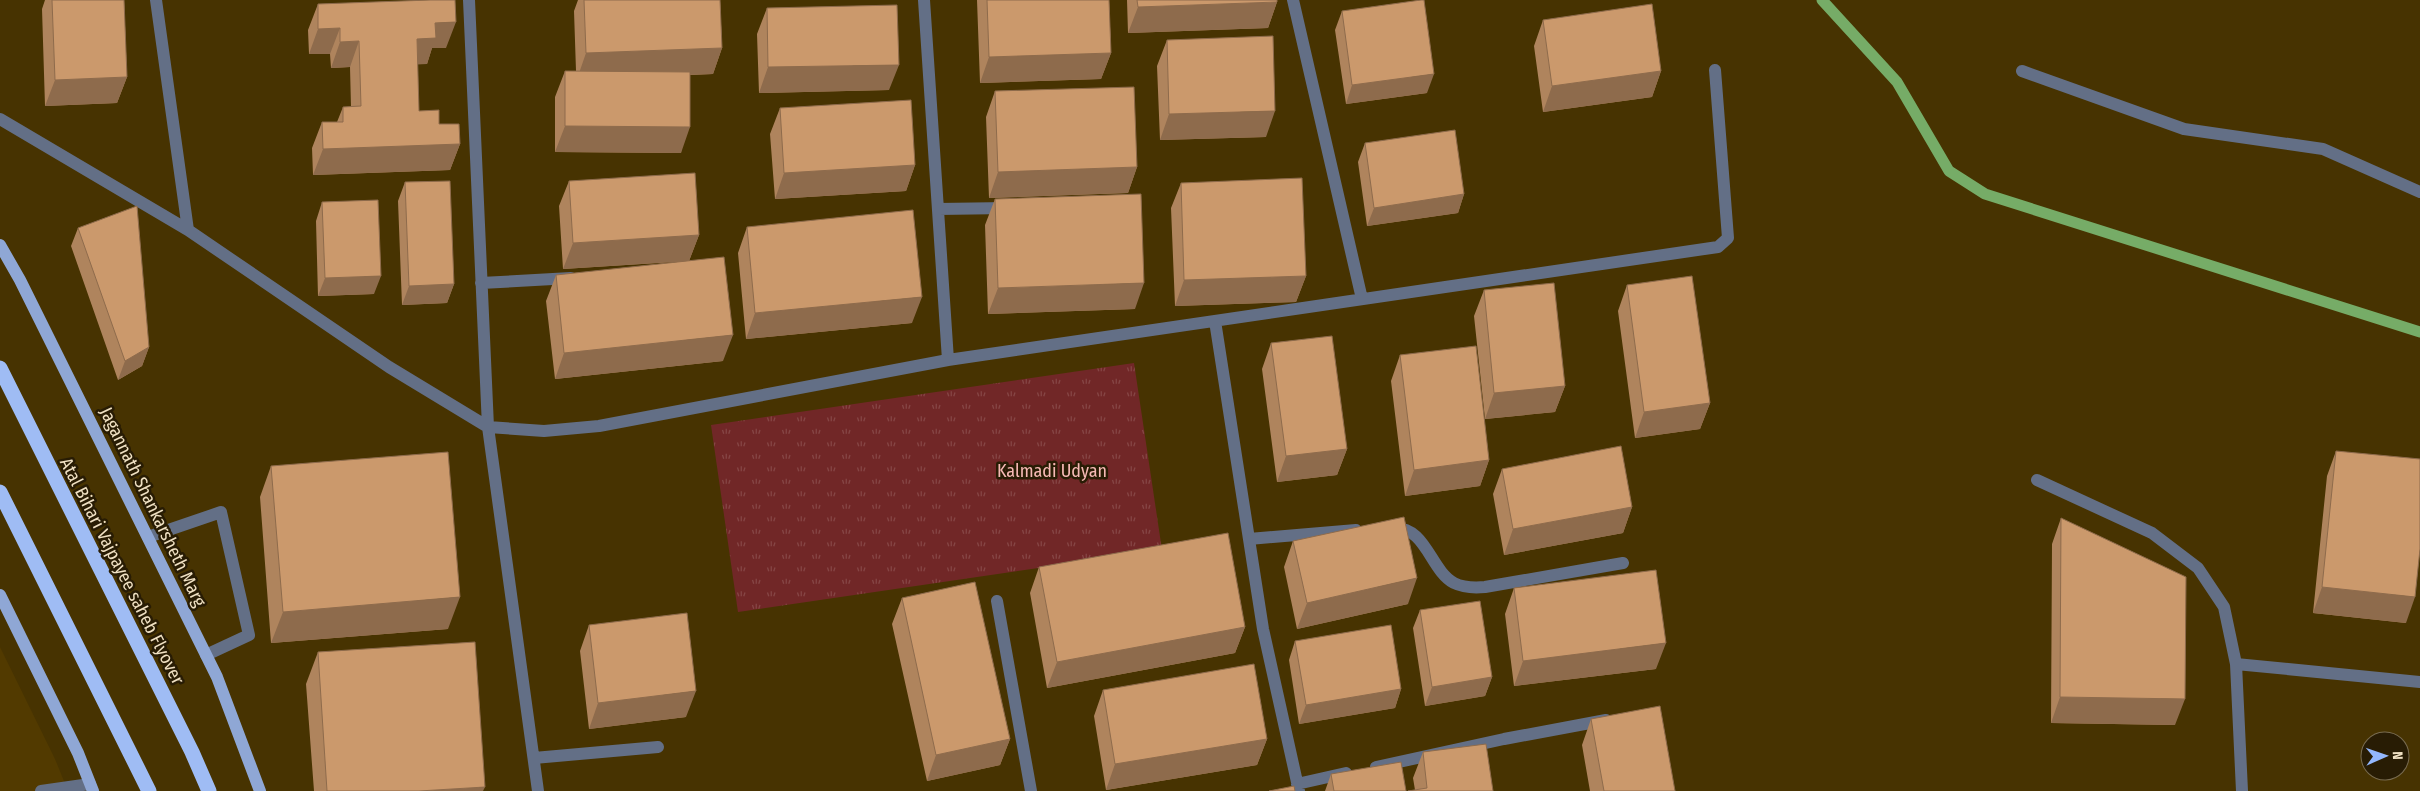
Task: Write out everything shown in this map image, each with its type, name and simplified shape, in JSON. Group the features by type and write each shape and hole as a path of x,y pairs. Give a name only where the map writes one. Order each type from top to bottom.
{"highway":[{"name":"Atal Bihari Vajpayee saheb Flyover","path":"0,368 192,752 209,791"},
{"path":"0,492 149,791"}],"main road":[{"name":"Jagannath Shankarsheth Marg","path":"0,245 25,288 206,655 260,791"},
{"path":"0,595 78,753 92,787"}],"street":[{"path":"156,0 188,230"},
{"path":"469,0 488,427 538,791"},
{"path":"924,0 948,360"},
{"path":"1293,0 1362,300"},
{"path":"0,119 188,230 389,367 488,427 544,431 599,426 948,360 1718,247 1728,238 1716,70"},
{"path":"2022,71 2184,129 2323,149 2420,192"},
{"path":"938,209 1025,207"},
{"path":"482,283 581,278"},
{"path":"1215,321 1263,629 1298,788 1504,739 1615,718"},
{"path":"2037,480 2152,533 2198,568 2224,607 2236,664 2242,791"},
{"path":"148,537 221,512 249,635 206,655"},
{"path":"1249,539 1398,527 1420,539 1440,571 1454,583 1469,588 1485,587 1623,563"},
{"path":"997,601 1030,791"},
{"path":"2236,664 2420,682"},
{"path":"534,758 658,747"},
{"path":"41,791 92,787"}],"shaded area":[{"path":"0,647 55,759 68,791 0,791"}],"green space":[{"name":"Kalmadi Udyan","path":"1134,363 1162,550 738,612 711,425"}],"building":[{"path":"52,0 124,0 127,77 55,80"},
{"path":"455,0 456,22 435,23 436,38 417,39 419,111 439,110 439,124 459,124 460,144 323,149 322,122 343,122 343,107 361,106 359,41 340,42 340,28 318,29 318,4"},
{"path":"584,0 720,0 722,48 586,53"},
{"path":"987,0 1109,0 1111,53 989,57"},
{"path":"1137,0 1277,0 1277,2 1138,7"},
{"path":"1424,0 1434,74 1352,85 1342,11"},
{"path":"1652,4 1661,71 1552,86 1543,20"},
{"path":"897,5 899,65 768,67 767,8"},
{"path":"1273,36 1275,111 1169,114 1167,40"},
{"path":"565,71 690,72 690,127 565,126"},
{"path":"1134,87 1137,167 998,172 995,91"},
{"path":"911,100 915,165 784,173 780,108"},
{"path":"1455,130 1464,194 1374,208 1365,143"},
{"path":"695,173 699,235 573,243 569,181"},
{"path":"1302,178 1306,276 1184,280 1181,183"},
{"path":"450,181 454,284 409,286 405,182"},
{"path":"1141,194 1144,283 998,288 995,199"},
{"path":"378,200 381,276 325,278 322,202"},
{"path":"137,206 149,347 125,361 78,228"},
{"path":"913,210 922,297 755,313 747,227"},
{"path":"724,257 733,335 564,353 556,275"},
{"path":"1692,276 1710,403 1644,412 1627,285"},
{"path":"1554,283 1565,386 1494,393 1484,290"},
{"path":"1332,336 1347,449 1286,456 1271,343"},
{"path":"1476,346 1489,460 1414,470 1400,355"},
{"path":"1621,446 1632,507 1513,529 1502,469"},
{"path":"2336,451 2420,459 2420,549 2415,597 2322,587"},
{"path":"448,452 460,597 283,612 271,466"},
{"path":"1404,517 1417,578 1307,603 1293,541"},
{"path":"2061,518 2186,577 2185,699 2060,697"},
{"path":"1228,533 1245,627 1057,662 1039,567"},
{"path":"1656,570 1666,643 1523,661 1514,588"},
{"path":"975,582 1010,739 936,755 902,598"},
{"path":"1480,601 1492,677 1432,687 1420,610"},
{"path":"687,613 696,691 598,703 589,625"},
{"path":"1391,625 1401,689 1306,705 1295,641"},
{"path":"475,642 485,787 419,791 327,791 318,652"},
{"path":"1254,664 1267,739 1115,764 1103,690"},
{"path":"1660,706 1675,791 1604,791 1591,719"},
{"path":"1486,744 1493,791 1408,791 1427,788 1423,752"},
{"path":"1401,762 1406,791 1334,791 1331,774"},
{"path":"1294,786 1295,791 1269,791"}],"waterway":[{"path":"1822,0 1897,82 1949,171 1985,194 2420,332"}]}
